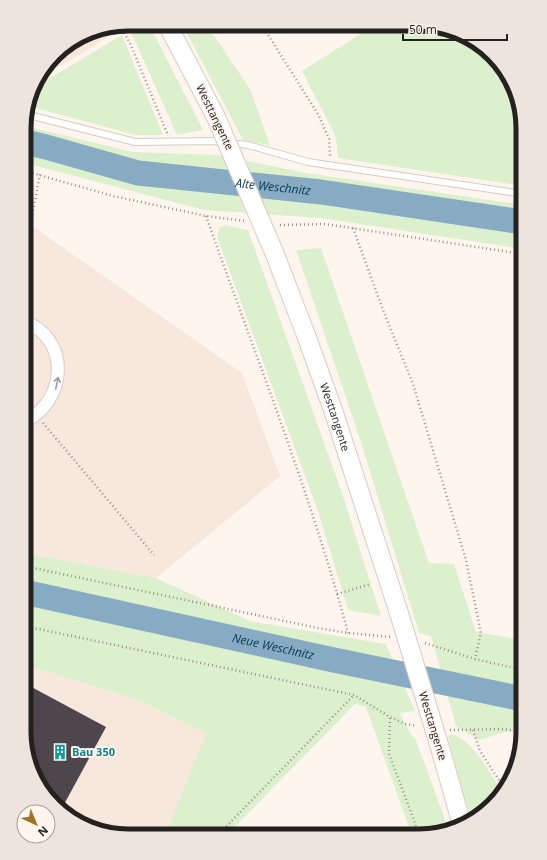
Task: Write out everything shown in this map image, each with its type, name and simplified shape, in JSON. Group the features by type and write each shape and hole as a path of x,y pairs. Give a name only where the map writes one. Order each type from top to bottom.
{"main road":[{"name":"Westtangente","path":"171,31 216,117 274,252 306,335 333,410 399,613 461,820"}],"street":[{"path":"31,325 45,336 53,348 58,362 58,377 54,392 47,404 37,415 31,418"}],"lane":[{"path":"32,116 135,142 213,141 248,145 308,162 516,193"}],"path":[{"path":"123,31 130,43 170,141"},
{"path":"266,31 319,116 329,139 331,165"},
{"path":"31,172 113,196 206,216 252,222"},
{"path":"31,222 40,174"},
{"path":"206,216 312,512 348,633"},
{"path":"276,225 325,224 516,253"},
{"path":"353,228 385,315 413,384 466,560 481,633 475,658"},
{"path":"37,415 154,555"},
{"path":"31,567 318,628 348,633 394,637"},
{"path":"337,594 371,584"},
{"path":"31,627 354,695 224,829"},
{"path":"424,643 516,668"},
{"path":"390,718 389,754 416,829"},
{"path":"473,730 480,751 501,784"}],"shaded area":[{"path":"109,33 110,36 47,74 59,59 74,47 97,36"},
{"path":"31,225 242,373 280,476 156,578 31,554"},
{"path":"31,667 139,700 206,734 167,829 115,828 91,822 79,816 59,801 51,791 38,769 34,757 31,738"}],"green space":[{"path":"130,31 153,31 203,130 177,135"},
{"path":"186,31 211,31 250,89 270,145 243,140"},
{"path":"365,31 432,32 456,38 468,44 488,59 496,69 509,91 513,103 516,122 516,185 338,158 336,137 302,71"},
{"path":"122,35 163,135 135,135 33,107 42,82"},
{"path":"31,127 133,152 219,155 306,173 516,204 516,248 321,218 204,210 31,165"},
{"path":"225,225 248,230 342,493 381,616 348,610 318,511 217,237 219,228"},
{"path":"321,248 429,563 454,564 476,632 516,639 516,733 508,731 479,740 456,726 431,636 419,633 361,442 296,250"},
{"path":"31,554 156,578 250,621 386,644 415,711 400,713 411,735 415,738 447,825 425,829 410,829 366,707 355,704 233,829 167,829 206,734 139,700 31,667"},
{"path":"452,734 467,743 481,759 499,787 483,805 471,814 456,776 458,775 448,736"}],"building":[{"name":"Bau 350","path":"31,687 106,727 64,805 51,791 44,780 34,757 31,738"}],"waterway":[{"name":"Alte Weschnitz","path":"31,143 138,173 321,192 516,221"},
{"name":"Neue Weschnitz","path":"31,594 329,659 516,698"}],"place":[{"name":"Bau 350","path":"60,752"}]}
